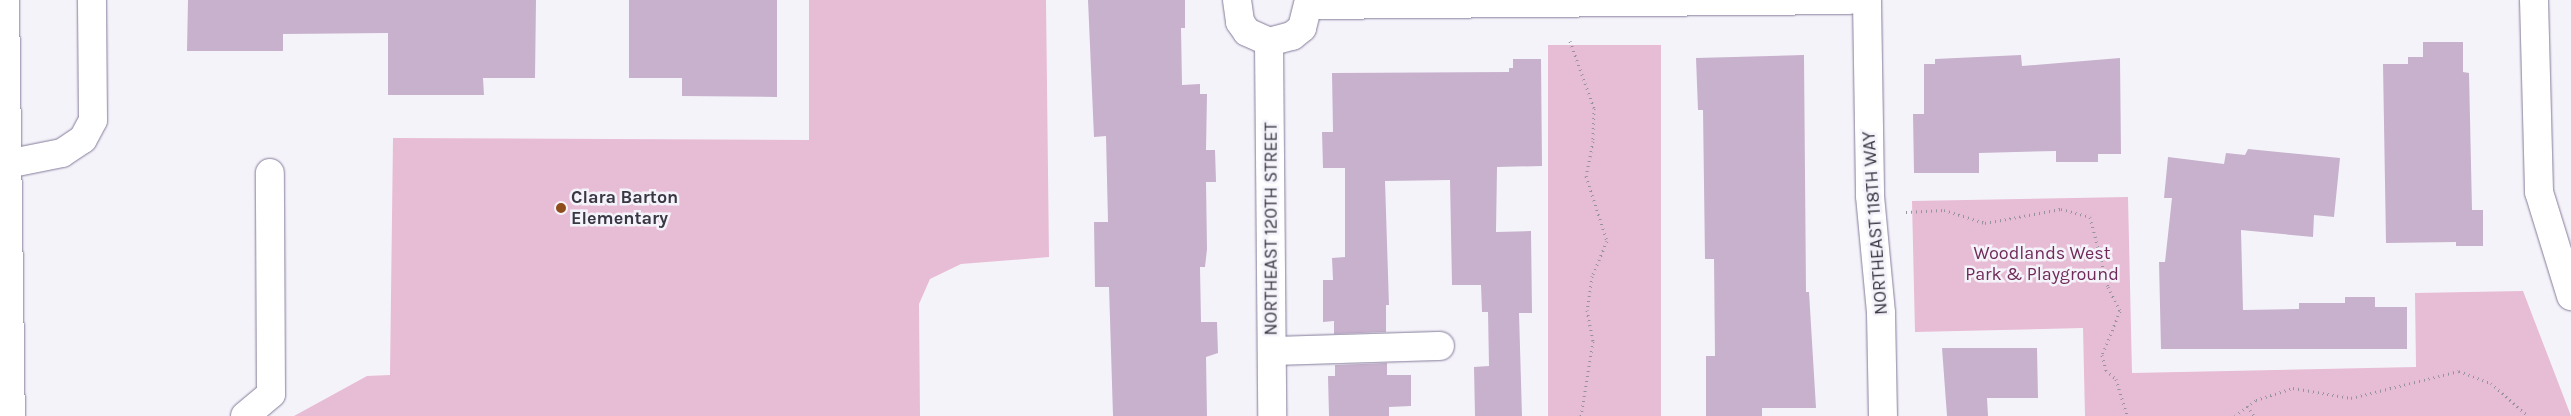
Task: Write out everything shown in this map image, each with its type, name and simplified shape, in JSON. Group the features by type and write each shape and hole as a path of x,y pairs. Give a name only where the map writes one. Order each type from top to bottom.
{"street":[{"path":"5,0 11,416"},
{"path":"7,164 62,153 82,139 93,120 92,0"},
{"path":"1237,0 1240,22 1247,32 1269,42 1292,36 1302,28 1309,3 1849,0"},
{"name":"NORTHEAST 118TH WAY","path":"1867,0 1870,196 1881,313 1883,416"},
{"path":"2534,0 2539,192 2571,296"},
{"name":"NORTHEAST 120TH STREET","path":"1269,42 1272,416"},
{"path":"245,416 271,394 270,173"},
{"path":"1272,350 1440,346"}],"path":[{"path":"1570,41 1594,108 1593,141 1586,176 1607,241 1592,276 1587,310 1593,341 1581,416"},
{"path":"1906,212 1944,210 1985,223 2061,209 2090,217 2108,287 2120,311 2102,355 2106,370 2116,379 2127,416"},
{"path":"2235,416 2248,406 2293,388 2351,398 2459,371 2491,384 2528,416"},
{"path":"2248,406 2254,416"}],"green space":[{"path":"809,0 1046,0 1049,257 961,264 930,279 919,304 920,416 294,416 367,376 390,375 393,138 809,140"},
{"path":"1548,45 1661,45 1661,416 1548,416"},
{"name":"Woodlands West Park & Playground","path":"2128,197 2132,373 2416,367 2415,293 2523,291 2571,416 2085,416 2083,328 1915,332 1912,201"}],"building":[{"path":"188,0 536,0 535,78 483,78 484,95 388,95 388,33 283,34 283,51 187,51"},
{"path":"629,0 777,0 777,97 682,96 682,78 629,78"},
{"path":"1088,0 1185,0 1185,28 1181,28 1182,85 1200,84 1200,94 1207,94 1206,150 1215,150 1216,182 1206,182 1207,249 1205,267 1200,267 1201,322 1217,322 1218,353 1206,357 1207,416 1113,416 1109,287 1095,287 1094,222 1108,222 1106,136 1094,137"},
{"path":"2423,42 2463,42 2463,72 2469,73 2472,210 2483,210 2483,246 2456,246 2456,242 2386,243 2383,64 2408,64 2408,57 2423,57"},
{"path":"1804,55 1806,292 1809,292 1816,408 1762,408 1762,416 1706,416 1706,356 1715,356 1714,259 1705,259 1703,110 1698,110 1696,58"},
{"path":"2021,55 2022,66 2120,58 2121,154 2098,154 2098,162 2056,162 2056,151 1979,153 1979,173 1914,173 1913,114 1924,114 1924,64 1935,64 1935,59"},
{"path":"1513,59 1541,59 1542,166 1497,167 1496,232 1531,231 1532,313 1519,313 1522,416 1475,416 1474,367 1489,366 1488,312 1482,312 1481,285 1452,285 1450,180 1385,181 1389,305 1386,305 1386,332 1334,334 1334,321 1323,322 1323,280 1333,280 1332,258 1345,257 1345,168 1323,168 1322,132 1333,132 1332,73 1509,72 1509,68 1513,68"},
{"path":"2248,149 2340,158 2334,217 2314,215 2313,237 2241,230 2243,310 2299,309 2299,303 2345,303 2345,297 2375,297 2375,307 2407,307 2407,349 2161,349 2159,262 2165,262 2172,198 2164,198 2168,157 2224,164 2226,153 2245,155"},
{"path":"1942,348 2037,348 2038,398 1987,398 1988,416 1947,416"},
{"path":"1387,363 1387,375 1411,375 1411,406 1389,407 1389,416 1329,416 1328,376 1335,376 1335,365"}],"place":[{"name":"Clara Barton Elementary","path":"561,208"}]}
